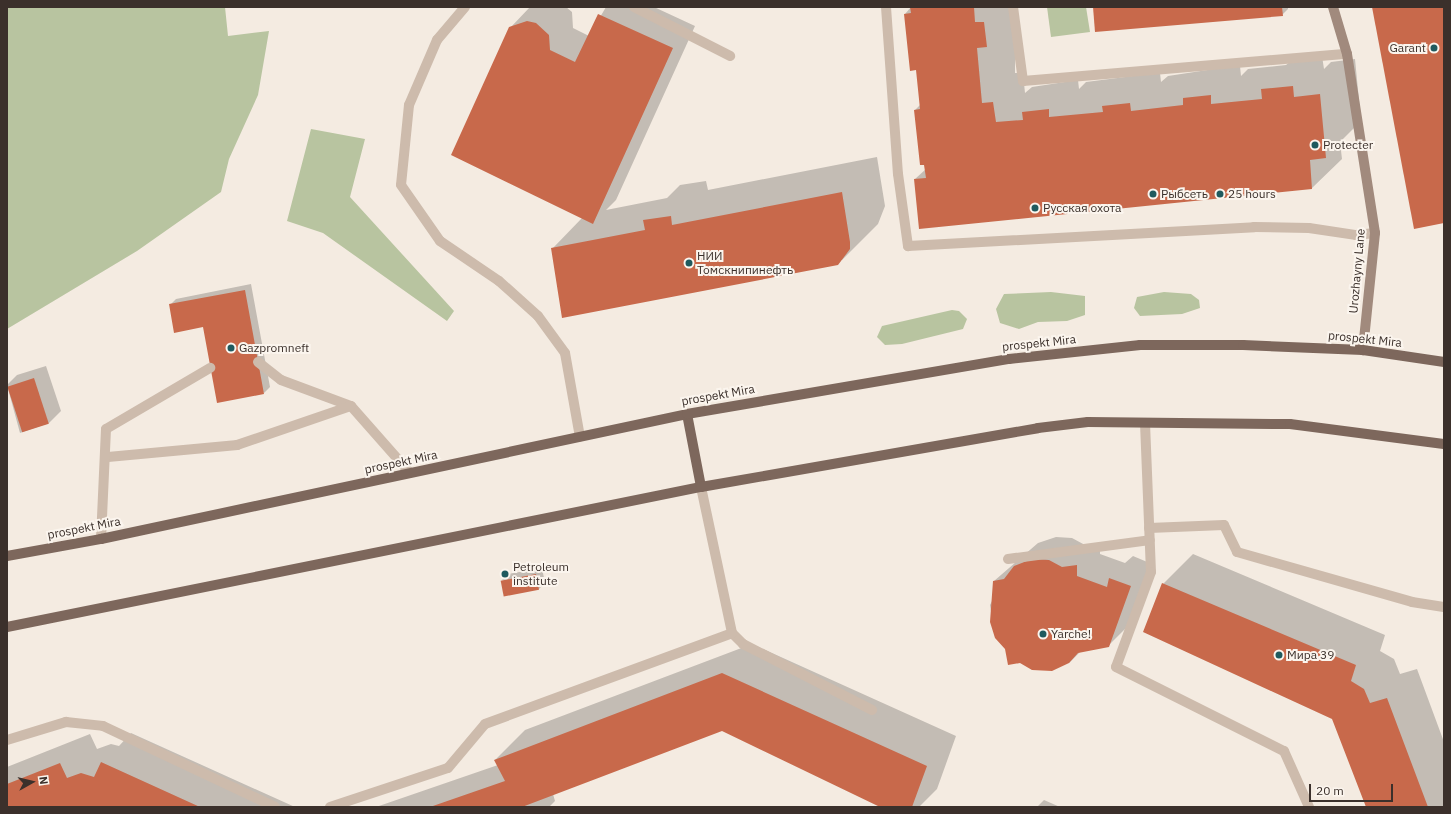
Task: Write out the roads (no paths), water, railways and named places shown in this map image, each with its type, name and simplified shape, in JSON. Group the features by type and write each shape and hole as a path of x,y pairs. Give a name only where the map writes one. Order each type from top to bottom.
{"main road":[{"name":"prospekt Mira","path":"7,556 101,539 687,414 923,372 1140,346 1363,350 1444,362"},
{"path":"687,414 701,487"},
{"path":"7,627 701,487 1038,428 1088,422 1290,424 1444,444"}],"street":[{"path":"465,7 438,40 409,105 402,185 440,241 499,281 538,316 565,353 580,437"},
{"path":"634,7 730,56"},
{"path":"886,7 898,174 908,246 1254,227 1309,228 1356,235 1375,233"},
{"path":"1013,7 1023,81 1347,54"},
{"name":"Urozhayny Lane","path":"1333,7 1347,54 1375,233 1363,350"},
{"path":"258,362 281,380 351,406 410,473"},
{"path":"101,539 108,457 106,429 210,368"},
{"path":"108,457 237,445 351,406"},
{"path":"1145,423 1151,572 1116,667 1284,751 1308,807"},
{"path":"701,487 719,560 732,633 744,644 872,710"},
{"path":"1149,528 1224,525 1237,552 1412,602 1444,607"},
{"path":"1008,559 1150,540"},
{"path":"330,807 448,768 485,724 732,633"},
{"path":"7,740 66,722 103,726 275,807"}],"place":[{"name":"Garant","path":"1434,48"},
{"name":"Protecter","path":"1315,145"},
{"name":"Рыбсеть","path":"1153,194"},
{"name":"25 hours","path":"1220,194"},
{"name":"Русская охота","path":"1035,208"},
{"name":"НИИ Томскнипинефть","path":"689,263"},
{"name":"Gazpromneft","path":"231,348"},
{"name":"Petroleum institute","path":"505,574"},
{"name":"Yarche!","path":"1043,634"},
{"name":"Мира 39","path":"1279,655"}]}
